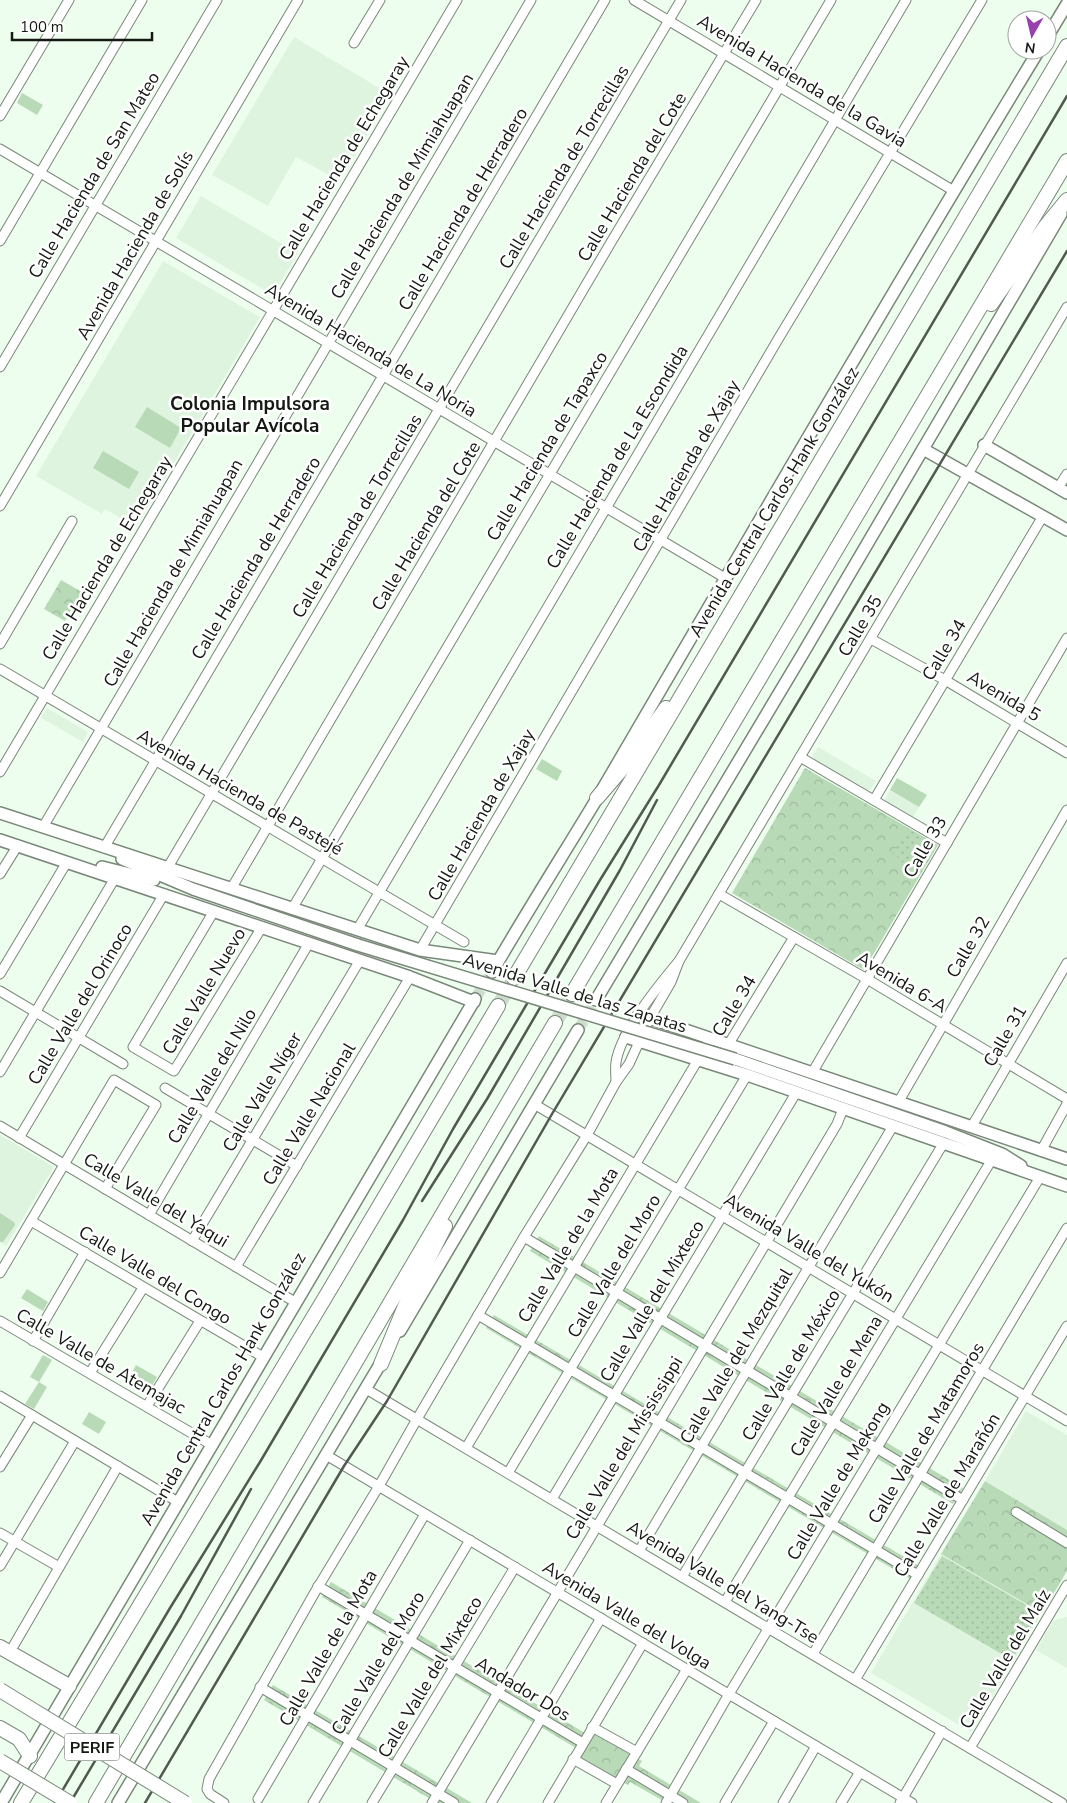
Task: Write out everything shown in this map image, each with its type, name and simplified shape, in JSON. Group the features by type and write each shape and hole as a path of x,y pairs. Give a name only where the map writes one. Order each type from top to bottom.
{"highway":[{"name":"Avenida Central Carlos Hank González","path":"514,978 1067,46"},
{"path":"572,994 1067,161"},
{"path":"960,341 996,299 1045,228 1067,200"},
{"path":"597,798 627,763 661,712 684,689"},
{"path":"21,1802 331,1288 498,1006"},
{"path":"96,1803 555,1023"},
{"path":"381,1364 408,1299 475,1169 490,1134"},
{"path":"7,1646 69,1686"},
{"name":"PERIF","path":"0,1690 184,1803"},
{"path":"0,1728 19,1739 30,1756"},
{"path":"0,1761 70,1803"}],"main road":[{"path":"1057,20 1067,4"},
{"name":"Avenida Central Carlos Hank González","path":"492,972 597,798 724,578 1033,60"},
{"path":"596,1000 1067,205"},
{"path":"984,445 1063,491"},
{"path":"923,449 1067,530"},
{"name":"Avenida Valle de las Zapatas","path":"0,813 420,950 498,961"},
{"name":"Avenida Valle de las Zapatas","path":"0,840 214,910 475,1000"},
{"name":"Avenida Valle de las Zapatas","path":"104,848 144,870 193,889 358,945 735,1059 944,1138 991,1161 1067,1186"},
{"name":"Avenida Valle de las Zapatas","path":"66,862 112,869 193,889"},
{"path":"366,962 379,958 383,952 384,942 381,938"},
{"name":"Avenida Central Carlos Hank González","path":"2,1801 475,1000"},
{"name":"Avenida Valle de las Zapatas","path":"639,1012 650,1018 899,1101 1067,1160"},
{"path":"118,1803 381,1364 578,1030"},
{"path":"685,1055 696,1033"},
{"name":"Avenida Valle de las Zapatas","path":"626,1037 747,1075 893,1126 1002,1154 1040,1177"},
{"name":"Avenida Valle de las Zapatas","path":"944,1138 1041,1151"}],"street":[{"path":"0,116 69,0"},
{"path":"0,241 142,0"},
{"name":"Calle Hacienda de San Mateo","path":"0,367 217,0"},
{"name":"Avenida Hacienda de Solís","path":"0,506 298,0"},
{"path":"354,43 380,0"},
{"name":"Calle Hacienda de Echegaray","path":"0,772 456,0"},
{"name":"Calle Hacienda de Mimiahuapan","path":"43,827 531,0"},
{"name":"Calle Hacienda de Herradero","path":"104,848 605,0"},
{"name":"Avenida Hacienda de la Gavia","path":"634,0 954,191"},
{"name":"Calle Hacienda de Torrecillas","path":"168,867 681,0"},
{"name":"Calle Hacienda del Cote","path":"231,888 756,0"},
{"name":"Calle Hacienda de Tapaxco","path":"292,909 831,0"},
{"name":"Calle Hacienda de La Escondida","path":"357,930 906,0"},
{"name":"Calle Hacienda de Xajay","path":"420,950 982,0"},
{"name":"Avenida Hacienda de La Noria","path":"0,149 724,578"},
{"name":"Calle 35","path":"626,1037 639,1012 679,961 1067,307"},
{"path":"1063,491 1067,474"},
{"name":"Calle 34","path":"874,800 1043,516"},
{"path":"0,644 72,521"},
{"name":"Calle 33","path":"812,1073 1067,638"},
{"name":"Avenida 5","path":"871,639 945,680 1067,753"},
{"name":"Avenida Hacienda de Pastejé","path":"0,669 464,942"},
{"path":"800,758 947,842"},
{"name":"Calle 32","path":"899,1101 1067,810"},
{"path":"0,874 18,845"},
{"path":"0,974 66,862"},
{"path":"0,1072 115,878"},
{"name":"Calle Valle del Orinoco","path":"21,1134 164,894"},
{"name":"Avenida 6-A","path":"719,894 867,979 1067,1099"},
{"name":"Calle Valle Nuevo","path":"214,910 133,1047 174,1071 262,927"},
{"name":"Calle 34","path":"716,1065 794,937"},
{"name":"Calle Valle del Nilo","path":"149,1215 309,943"},
{"name":"Calle 35","path":"640,1041 650,1018 671,982 679,961"},
{"name":"Calle Valle Níger","path":"192,1241 253,1140 366,962"},
{"name":"Calle 31","path":"972,1126 1067,963"},
{"name":"Calle Valle Nacional","path":"236,1267 410,977"},
{"path":"0,991 123,1064"},
{"path":"616,1082 616,1061 626,1037"},
{"name":"Calle Valle de la Mota","path":"466,1448 711,1038"},
{"path":"224,1803 210,1794 207,1789 209,1779 318,1586 587,1135 616,1082 629,1064 640,1041"},
{"name":"Calle Valle del Moro","path":"508,1473 747,1075"},
{"path":"0,1273 114,1080 156,1105 105,1189"},
{"path":"165,1088 297,1166"},
{"name":"Calle Valle del Mixteco","path":"552,1499 796,1093"},
{"name":"Avenida Valle del Yukón","path":"534,1104 1067,1421"},
{"path":"1041,1151 1067,1104"},
{"name":"Calle Valle del Mississippi","path":"432,1803 837,1124 843,1109"},
{"name":"Calle Valle del Yaqui","path":"0,1126 21,1134 64,1164 295,1302"},
{"name":"Calle Valle del Mezquital","path":"639,1551 893,1126"},
{"name":"Calle Valle de México","path":"682,1576 944,1138"},
{"name":"Calle Valle de Mena","path":"725,1602 991,1161"},
{"name":"Calle Valle de Mekong","path":"668,1799 729,1694 1040,1177"},
{"name":"Calle Valle del Congo","path":"31,1221 263,1357"},
{"name":"Calle Valle de Matamoros","path":"813,1654 1067,1228"},
{"path":"524,1238 963,1500"},
{"path":"33,1341 85,1252"},
{"path":"90,1373 143,1288"},
{"path":"478,1315 918,1576"},
{"name":"Calle Valle de Atemajac","path":"0,1321 212,1445"},
{"path":"147,1406 200,1321"},
{"name":"Calle Valle de Marañón","path":"855,1680 1067,1326"},
{"name":"Avenida Valle del Yang-Tse","path":"366,1389 1062,1803"},
{"path":"0,1396 178,1502"},
{"path":"0,1467 32,1415"},
{"path":"0,1566 75,1440"},
{"name":"Avenida Valle del Volga","path":"326,1455 860,1772 902,1800 912,1803"},
{"path":"7,1646 59,1567 118,1466"},
{"path":"1016,1512 1067,1543"},
{"name":"Calle Valle de la Mota","path":"258,1800 425,1514"},
{"path":"0,1533 59,1567"},
{"name":"Calle Valle del Moro","path":"313,1803 470,1540"},
{"name":"Calle Valle del Mixteco","path":"372,1803 515,1567"},
{"name":"Calle Valle del Maíz","path":"970,1748 1067,1585"},
{"name":"Andador Dos","path":"318,1586 583,1743"},
{"path":"491,1803 601,1618"},
{"path":"548,1803 643,1643"},
{"path":"606,1803 687,1669"},
{"path":"260,1687 454,1803"},
{"path":"725,1803 774,1721"},
{"path":"592,1727 637,1752"},
{"path":"902,1800 942,1732"},
{"path":"783,1803 816,1746"},
{"path":"573,1759 617,1784"},
{"path":"626,1769 668,1799 683,1803"},
{"path":"841,1803 860,1772"}],"shaded area":[{"path":"294,37 391,95 340,181 296,157 268,206 212,175"},
{"path":"201,196 298,253 273,295 176,238"},
{"path":"163,261 260,317 136,527 105,509 102,514 36,476"},
{"path":"47,708 88,732 83,742 41,718"},
{"path":"818,747 876,781 871,789 864,791 815,762 813,755"},
{"path":"173,749 193,761 187,772 167,759"},
{"path":"890,790 919,807 912,819 886,803 885,799"},
{"path":"0,1135 54,1167 6,1246 0,1242"},
{"path":"1026,1411 1067,1435 1067,1530 985,1481"},
{"path":"941,1554 1042,1613 971,1732 871,1673"},
{"path":"1067,1617 1067,1668 1036,1650 1054,1620"}],"green space":[{"path":"22,93 43,105 37,115 17,103"},
{"path":"147,407 181,428 170,448 135,427"},
{"path":"103,451 139,472 129,489 93,468"},
{"path":"61,580 82,592 65,621 44,609"},
{"path":"542,759 562,771 557,781 536,769"},
{"path":"805,768 938,845 864,970 732,893"},
{"path":"897,778 927,795 919,807 890,790"},
{"path":"907,828 936,845 921,871 892,854"},
{"path":"0,1213 14,1222 15,1225 3,1242 0,1242"},
{"path":"539,1236 963,1488 953,1504 530,1251"},
{"path":"27,1289 48,1302 43,1311 21,1298"},
{"path":"494,1315 918,1565 910,1579 486,1328"},
{"path":"43,1355 52,1360 39,1382 30,1377"},
{"path":"136,1365 157,1377 152,1386 131,1374"},
{"path":"39,1382 47,1387 34,1409 25,1404"},
{"path":"89,1412 106,1422 99,1434 82,1424"},
{"path":"985,1481 1067,1530 1067,1571 1042,1613 941,1554"},
{"path":"942,1556 1040,1613 1012,1660 914,1603"},
{"path":"331,1582 590,1736 592,1733 642,1761 639,1766 701,1803 667,1803 630,1782 628,1785 577,1759 581,1751 322,1597"},
{"path":"273,1685 472,1803 437,1803 264,1700"}],"tunnel":[{"path":"475,999 492,972"},
{"path":"498,1006 514,978"},
{"path":"555,1023 572,994"},
{"path":"578,1030 596,1000"}],"railway":[{"path":"55,1803 170,1608 260,1462 600,880 659,785 1067,96"},
{"path":"145,1803 344,1466 387,1401 552,1114 1067,251"},
{"path":"422,1201 487,1099 620,870 657,800"},
{"path":"70,1803 181,1616 251,1489"}],"district":[{"name":"Colonia Impulsora Popular Avícola","path":"250,414"}]}
